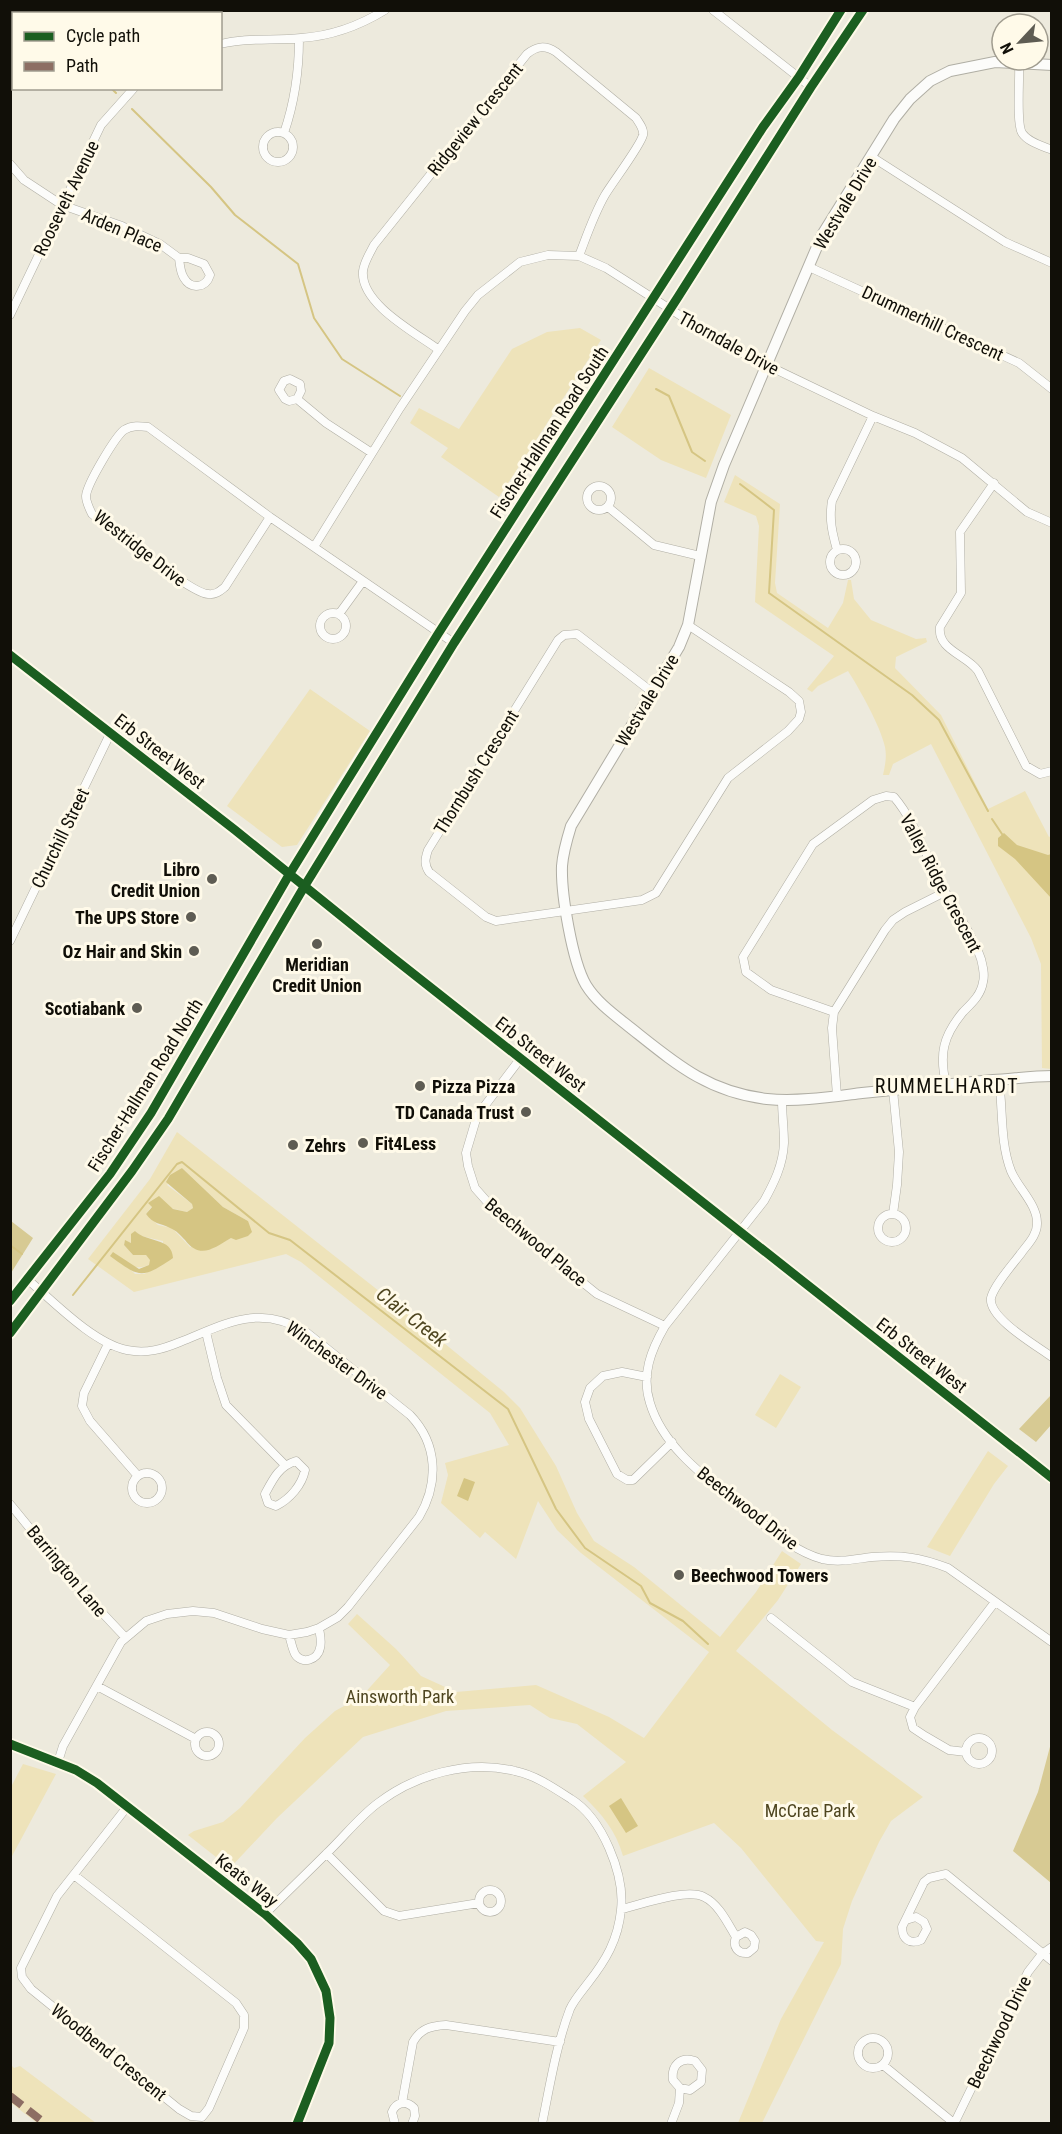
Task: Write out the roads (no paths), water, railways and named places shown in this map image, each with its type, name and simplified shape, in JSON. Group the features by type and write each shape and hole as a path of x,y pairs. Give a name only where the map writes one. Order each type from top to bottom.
{"main road":[{"name":"Fischer-Hallman Road South","path":"289,875 438,634 763,127 799,77 841,10"},
{"name":"Fischer-Hallman Road South","path":"304,887 454,643 670,310 811,87 863,10"},
{"name":"Westvale Drive","path":"990,63 950,71 930,81 910,99 894,119 822,235 716,486 700,556 688,625 679,647 571,826 562,865 567,910 578,966 587,986 603,1005 697,1078 741,1094 782,1100 1052,1076"},
{"name":"Erb Street West","path":"10,655 235,830 520,1059 1052,1478"},
{"name":"Fischer-Hallman Road North","path":"10,1301 110,1174 151,1113 289,875"},
{"name":"Fischer-Hallman Road North","path":"10,1333 132,1171 168,1119 304,887"},
{"name":"Keats Way","path":"10,1744 58,1762 98,1783 265,1914 311,1959 326,1991 330,2018 329,2043 297,2124"}],"street":[{"path":"222,44 234,41 299,39 340,32 370,20 385,10"},
{"path":"713,10 811,87"},
{"path":"284,133 293,108 299,68 299,39"},
{"name":"Ridgeview Crescent","path":"439,350 390,315 374,300 365,284 363,271 366,261 374,245 534,48 549,48 556,52 636,118 642,126 643,134 640,143 618,172 604,197 579,256"},
{"path":"1019,72 1019,122 1022,133 1032,141 1052,150"},
{"name":"Roosevelt Avenue","path":"10,315 101,124 132,90"},
{"path":"273,132 284,133 292,141 292,153 286,160 279,162 271,160 263,149 265,139 273,132"},
{"path":"872,157 1005,242 1052,263"},
{"name":"Arden Place","path":"10,164 24,180 62,205 122,226 160,244 179,258 188,258 204,264 210,275 208,280 203,285 195,286 189,283 184,279 180,270 179,258"},
{"name":"Thorndale Drive","path":"314,547 439,350 478,295 520,262 548,255 579,256 606,268 731,348 873,416 915,433 962,458 1027,512 1052,523"},
{"name":"Drummerhill Crescent","path":"809,267 1019,363 1052,389"},
{"path":"297,399 326,423 372,453"},
{"path":"837,550 831,529 832,501 873,416"},
{"name":"Westridge Drive","path":"270,517 225,587 217,593 208,594 188,586 92,514 86,495 91,480 124,430 137,426 147,428 270,517 454,643"},
{"path":"994,483 960,532 961,593 940,627 939,633 947,646 968,660 978,671 1026,766 1040,774 1052,771"},
{"path":"608,507 654,544 700,556"},
{"path":"339,614 363,581"},
{"path":"567,910 642,900 656,893 728,778 799,719 801,706 796,698 688,625"},
{"name":"Thornbush Crescent","path":"567,910 508,920 496,921 486,917 429,872 425,867 428,850 558,639 564,635 577,634 652,693"},
{"name":"Churchill Street","path":"10,941 110,734"},
{"name":"Valley Ridge Crescent","path":"834,1012 771,990 751,978 743,965 744,957 813,844 873,800 886,796 894,797 966,927 981,958 984,970 981,992 953,1025 946,1038 942,1052 946,1084"},
{"path":"837,1096 832,1028 834,1012 893,920 945,892"},
{"name":"Beechwood Place","path":"520,1059 477,1116 466,1153 475,1188 498,1214 597,1294 665,1326"},
{"path":"999,1080 1007,1155 1011,1171 1035,1212 1037,1224 1035,1235 991,1296 992,1305 998,1317 1052,1357"},
{"path":"893,1090 899,1152 893,1214"},
{"name":"Beechwood Drive","path":"782,1100 784,1142 781,1161 776,1179 764,1202 665,1326 654,1345 648,1364 647,1377 650,1403 662,1428 695,1468 789,1544 807,1554 838,1560 918,1557 948,1568 1052,1642"},
{"name":"Winchester Drive","path":"27,1279 96,1336 108,1344 127,1350 145,1352 162,1349 238,1320 254,1317 275,1318 291,1323 306,1332 410,1415 417,1422 430,1446 434,1463 428,1502 419,1517 338,1617 319,1628 289,1635 262,1629 214,1612 194,1611 167,1614 146,1621 125,1637 63,1746 58,1762"},
{"path":"206,1332 226,1405 284,1464"},
{"path":"108,1344 84,1393 82,1406 90,1421 138,1476"},
{"path":"647,1377 622,1372 603,1376 590,1388 585,1402 589,1419 617,1474 627,1480 633,1480 672,1442"},
{"path":"296,1461 305,1470 304,1478 285,1502 276,1506 268,1503 265,1494 284,1464 296,1461"},
{"path":"151,1473 159,1479 161,1492 157,1499 146,1503 136,1498 132,1488 134,1479 138,1476 151,1473"},
{"name":"Barrington Lane","path":"10,1504 77,1586 125,1637"},
{"path":"966,1752 949,1750 913,1728 910,1717 915,1707 995,1602"},
{"path":"771,1618 852,1682 915,1707"},
{"path":"289,1635 294,1652 300,1659 307,1661 315,1658 320,1651 319,1628"},
{"path":"97,1686 196,1739"},
{"path":"265,1914 376,1804 401,1787 427,1776 487,1767 516,1771 550,1785 577,1802 590,1814 609,1847 619,1879 622,1909 615,1941 571,2007 560,2042 542,2124"},
{"name":"Woodbend Crescent","path":"74,1875 236,2003 244,2015 244,2028 209,2108 202,2117 191,2116 179,2109 31,1989 22,1977 21,1968 57,1896 127,1807"},
{"path":"327,1854 384,1911 399,1916 479,1903"},
{"path":"906,1920 924,1882 929,1878 946,1874 1052,1961"},
{"path":"622,1909 691,1893 705,1897 719,1909 736,1937"},
{"name":"Beechwood Drive","path":"954,2123 1028,1972 1042,1954 1052,1947"},
{"path":"402,2103 412,2042 418,2034 431,2026 446,2025 560,2042"},
{"path":"873,2037 885,2042 889,2050 883,2065 873,2068 860,2061 858,2050 862,2041 873,2037"},
{"path":"671,2124 679,2103 680,2088 673,2080 673,2069 680,2061 694,2061 702,2070 701,2082 690,2090 680,2088"},
{"path":"883,2065 954,2123"},
{"path":"395,2124 392,2112 398,2104 402,2103 407,2103 414,2108 416,2116 412,2124"}],"waterway":[{"path":"113,90 116,93"},
{"path":"132,109 211,187 235,215 298,264 314,318 342,359 400,396"},
{"path":"656,389 669,396 692,452 705,461"},
{"path":"740,484 774,510 769,593 912,695 939,720 988,811"},
{"path":"992,819 1004,837"},
{"name":"Clair Creek","path":"73,1295 177,1164 182,1162 269,1233 290,1240 508,1409 556,1509 585,1548 641,1586 650,1603 683,1621 708,1644"},
{"name":"Clair Creek","path":"10,1245 22,1254"}],"place":[{"name":"Libro Credit Union","path":"212,879"},
{"name":"The UPS Store","path":"191,917"},
{"name":"Meridian Credit Union","path":"317,944"},
{"name":"Oz Hair and Skin","path":"194,951"},
{"name":"Scotiabank","path":"137,1008"},
{"name":"Pizza Pizza","path":"420,1086"},
{"name":"TD Canada Trust","path":"526,1112"},
{"name":"Fit4Less","path":"363,1143"},
{"name":"Zehrs","path":"293,1145"},
{"name":"Beechwood Towers","path":"679,1575"}],"district":[{"name":"RUMMELHARDT","path":"947,1086"}],"park label":[{"name":"Ainsworth Park","path":"400,1696"},
{"name":"McCrae Park","path":"810,1810"}]}
